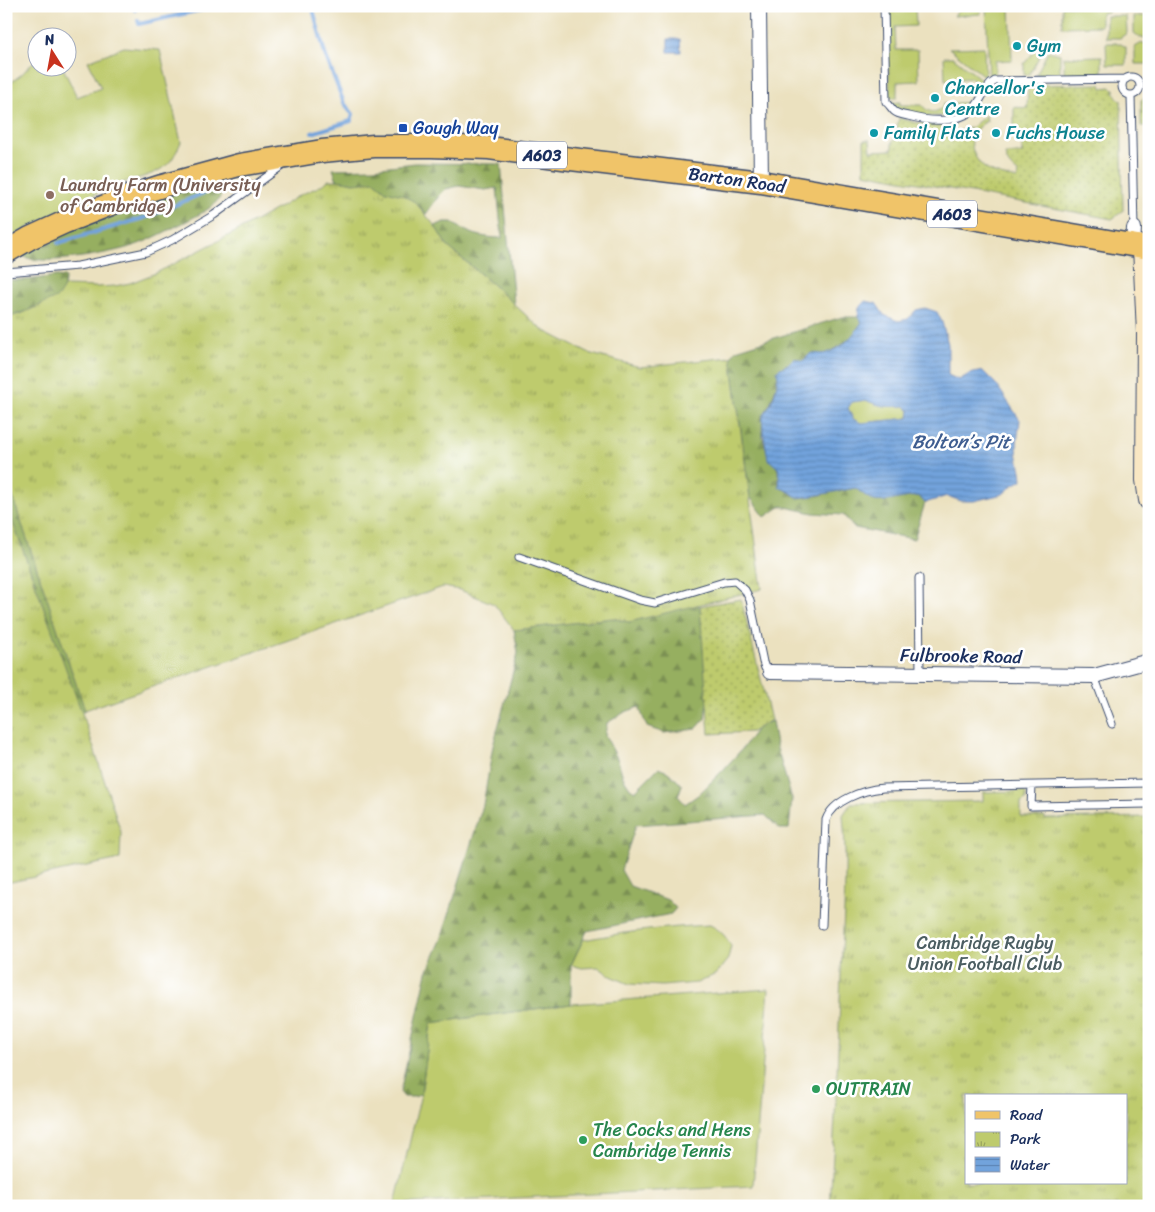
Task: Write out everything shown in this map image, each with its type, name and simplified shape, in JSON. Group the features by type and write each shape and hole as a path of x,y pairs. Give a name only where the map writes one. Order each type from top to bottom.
{"main road":[{"name":"Barton Road","path":"297,155 374,146 489,148 760,182 1140,242"},
{"name":"A603","path":"6,252 30,238 65,222 130,196 239,165 297,155"}],"street":[{"path":"759,6 760,182"},
{"path":"1140,242 1147,333 1148,437 1146,480 1149,500"},
{"name":"Fulbrooke Road","path":"770,672 1094,676 1149,661"}],"lane":[{"path":"884,6 886,102 895,112 904,115 924,120 940,121 960,117 969,113 974,108 990,84 995,81 1126,79 1132,77 1138,80 1141,85 1140,91 1137,94 1131,96 1125,93 1122,85 1126,79"},
{"path":"1131,96 1140,242"},
{"path":"6,272 78,266 146,252 172,240 214,215 297,155"},
{"path":"519,557 635,598 655,603 724,582 735,581 745,590 750,600 763,662 770,672"},
{"path":"919,578 920,674"},
{"path":"1094,676 1112,724"},
{"path":"822,924 826,820 835,806 863,792 882,788 1149,783"},
{"path":"1032,786 1032,806 1149,804"}],"green space":[{"path":"886,6 915,6 916,26 895,27 896,50 918,50 919,81 897,82 897,98 890,98"},
{"path":"962,6 981,6 981,14 954,16"},
{"path":"986,6 1010,6 1012,60 995,61 995,75 989,79"},
{"path":"1062,6 1108,6 1108,12 1101,13 1101,26 1062,27"},
{"path":"1106,16 1126,16 1127,33 1120,38 1106,38"},
{"path":"1134,16 1149,16 1149,38 1141,38 1134,33"},
{"path":"1106,43 1119,43 1126,47 1126,65 1107,65"},
{"path":"1142,43 1149,43 1149,64 1135,64 1135,47"},
{"name":"Laundry Farm (University of Cambridge)","path":"124,47 160,50 181,142 167,165 158,171 86,198 6,240 6,86 28,68 28,78 68,78 77,97 101,88 88,61"},
{"path":"984,47 985,77 949,48"},
{"path":"1037,48 1043,50 1029,75 1024,75 1024,64"},
{"path":"1048,51 1060,54 1060,75 1036,75"},
{"path":"1102,56 1102,73 1064,74 1064,57"},
{"path":"944,57 953,57 982,80 979,85 973,86 973,78 945,80"},
{"path":"1101,84 1102,88 1110,87 1114,89 1114,92 1121,100 1123,211 1112,219 864,173 864,140 870,140 871,151 892,150 892,141 897,139 899,118 924,124 950,124 954,133 972,127 986,115 987,121 973,135 972,145 975,156 986,169 1017,179 1018,173 1011,167 1005,154 1022,154 1022,136 1010,135 1010,127 1014,126 1014,107 1027,108 1028,85"},
{"path":"1149,90 1149,126 1141,126 1141,100 1146,97"},
{"path":"970,94 979,94 974,103 959,113 949,115 915,115 896,108 890,103 900,102 900,105 922,105 927,110 933,112 939,110 944,104 970,102"},
{"path":"415,163 501,164 514,304 447,246 435,226 444,222 452,222 463,230 476,235 502,238 497,188 485,190 459,186 446,189 426,214 415,202 402,195 386,191 374,181 354,183 337,180 333,169 373,168"},
{"path":"329,180 354,183 374,181 386,191 402,195 415,202 435,226 447,246 541,329 588,353 640,367 731,357 762,589 629,622 612,618 514,630 494,604 460,590 443,587 85,710 6,477 6,318 23,313 58,297 65,286 115,286 130,283 156,273"},
{"path":"205,184 213,185 221,191 220,197 214,205 185,222 140,244 109,252 58,260 30,259 21,255 46,236"},
{"path":"57,276 65,277 64,287 59,296 34,308 6,317 6,280 27,280"},
{"path":"842,317 858,317 862,322 847,342 825,354 811,353 803,361 794,358 782,367 773,396 763,418 764,442 777,467 779,487 798,498 855,488 875,501 919,496 925,503 914,539 855,528 843,515 813,513 781,506 765,517 750,497 731,357 736,350"},
{"path":"866,400 885,406 905,406 910,411 909,418 861,423 853,419 848,408 852,402"},
{"path":"6,477 85,710 81,712 6,504"},
{"path":"6,504 86,724 121,832 120,859 6,883"},
{"path":"741,599 771,720 752,732 709,734 700,606"},
{"path":"695,605 700,606 707,701 705,719 696,729 664,733 647,727 639,707 625,712 607,723 605,735 618,760 623,777 630,788 635,791 658,768 668,772 682,785 678,796 685,804 698,795 723,770 759,726 772,721 776,745 792,799 789,829 780,829 765,815 636,825 621,870 630,886 668,900 676,908 671,914 587,931 571,965 571,1004 431,1023 421,1094 415,1097 404,1097 400,1092 427,972 441,940 483,805 493,746 518,653 514,630 612,618 629,622"},
{"name":"Cambridge Rugby Union Football Club","path":"1022,791 1026,793 1026,800 1021,803 1021,817 1045,817 1045,819 1149,817 1149,1206 830,1206 845,894 843,815 851,803 983,801 983,792"},
{"path":"710,925 727,939 731,946 728,959 716,974 697,983 662,986 629,984 611,976 598,967 582,968 571,965 583,940 646,930"},
{"name":"The Cocks and Hens Cambridge Tennis","path":"769,989 753,1186 395,1204 421,1094 431,1023 571,1004"}],"water":[{"path":"668,39 680,39 681,52 668,52"},
{"name":"Bolton’s Pit","path":"865,301 876,303 884,315 898,321 908,319 916,310 925,308 937,312 948,344 948,375 959,380 969,374 983,371 996,384 1020,420 1017,448 1022,480 1003,494 974,501 961,501 947,496 925,503 919,496 875,501 855,488 798,498 779,487 780,476 778,468 768,459 763,430 763,416 775,393 778,377 777,370 794,358 803,361 811,353 824,354 842,345 851,337 862,322 858,317 859,308","holes":["866,400 885,406 905,406 910,411 909,418 861,423 853,419 848,408 852,402"]}],"waterway":[{"path":"134,6 135,10"},
{"path":"138,20 139,24 219,6"},
{"path":"312,133 351,121 353,114 344,103 325,54 313,6"},
{"path":"58,243 147,217 206,192"}],"place":[{"name":"Gym","path":"1017,46"},
{"name":"Chancellor's Centre","path":"935,98"},
{"name":"Gough Way","path":"403,128"},
{"name":"Family Flats","path":"874,133"},
{"name":"Fuchs House","path":"996,133"},
{"name":"Laundry Farm (University of Cambridge)","path":"50,195"},
{"name":"OUTTRAIN","path":"816,1089"},
{"name":"The Cocks and Hens Cambridge Tennis","path":"583,1140"}]}
